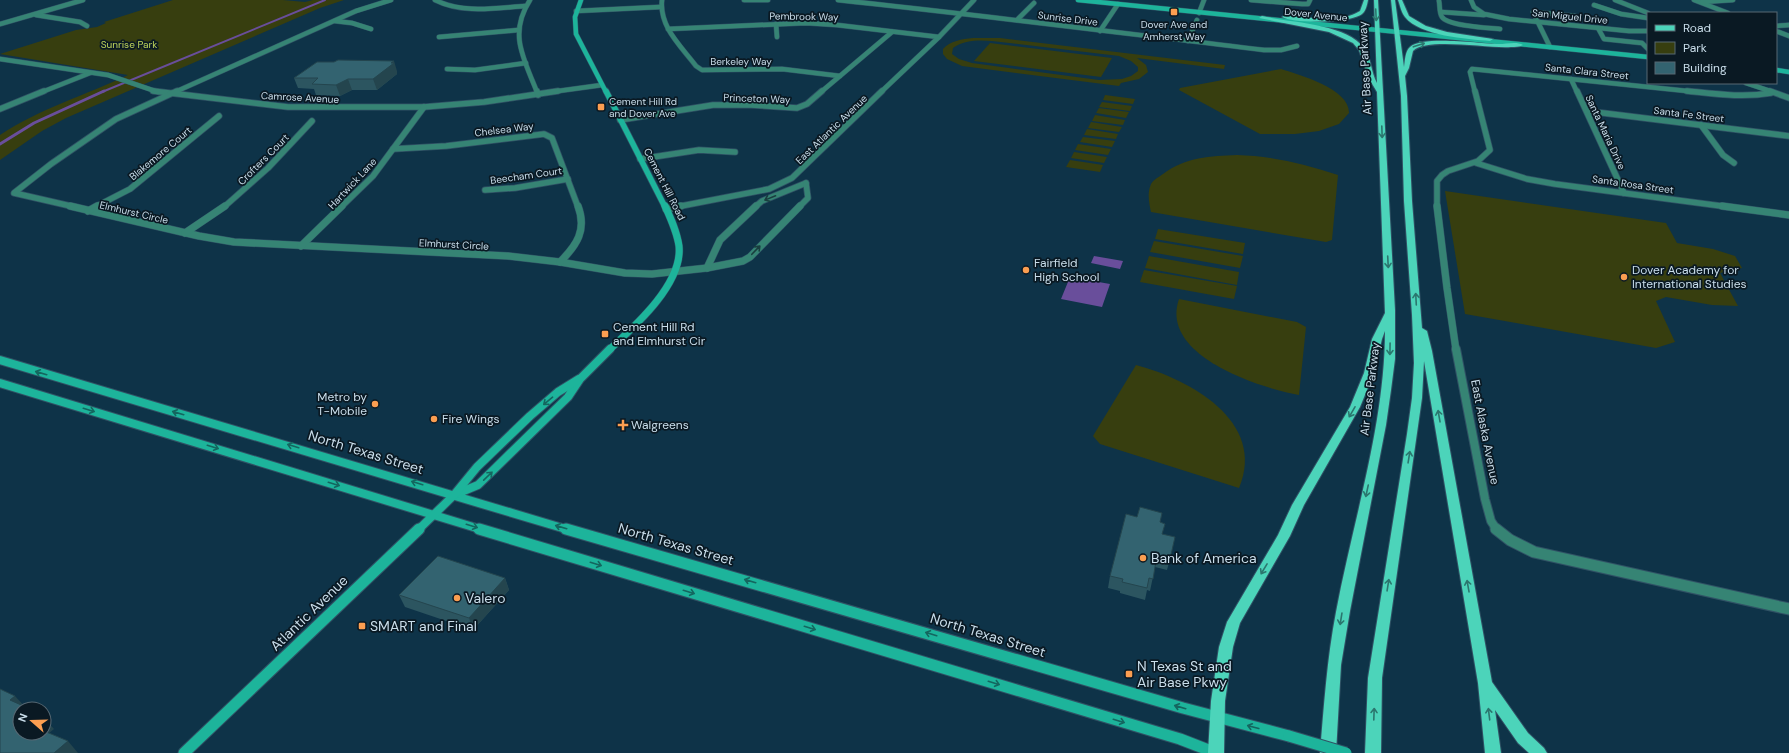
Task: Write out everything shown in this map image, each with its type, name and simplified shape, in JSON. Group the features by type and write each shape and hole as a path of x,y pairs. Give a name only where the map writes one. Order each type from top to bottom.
{"main road":[{"name":"Cement Hill Road","path":"454,495 463,480 528,418 548,400 580,379 644,318 664,293 674,272 679,247 677,234 666,209 576,34 574,20 581,0"},
{"name":"Dover Avenue","path":"1078,0 1647,57"},
{"path":"1262,18 1278,17 1333,20 1349,18 1362,12 1366,0"},
{"name":"Air Base Parkway","path":"1328,753 1334,665 1343,611 1381,425 1390,359 1390,310 1376,0"},
{"path":"1373,753 1375,678 1417,398 1419,363 1417,315 1408,201 1404,96 1398,32 1393,0"},
{"path":"1400,0 1405,14 1411,20 1421,25 1450,33 1501,40 1520,45"},
{"path":"1262,18 1276,22 1323,29 1340,34 1355,42 1362,49 1370,75 1380,93"},
{"path":"1402,76 1407,70 1411,50 1417,45 1437,42 1503,46 1520,45"},
{"path":"1777,70 1789,72"},
{"path":"0,383 1180,739 1216,753 1218,701 1226,647 1234,622 1284,536 1298,505 1355,407 1369,373 1377,339 1390,310"},
{"path":"1417,315 1427,351 1485,683 1493,753"},
{"name":"North Texas Street","path":"0,360 454,495 1217,717 1346,753"},
{"name":"Cement Hill Road","path":"454,495 478,485 568,397 580,379"},
{"name":"Atlantic Avenue","path":"184,753 454,495"},
{"path":"1485,683 1523,738 1539,753"}],"street":[{"path":"0,24 83,0"},
{"name":"Elmhurst Circle","path":"391,0 366,7 131,111 102,128 26,182 14,193 185,233 234,242 508,256 560,262 625,273 651,274 707,268 743,261 750,257 808,198 806,183"},
{"path":"435,0 447,5 466,8 525,6"},
{"path":"530,0 525,6 520,17 518,30 519,41 538,95"},
{"path":"576,11 660,7 662,0"},
{"path":"744,0 768,0"},
{"name":"Sunrise Drive","path":"838,0 962,13 1100,31 1273,50 1297,46"},
{"name":"East Atlantic Avenue","path":"666,209 756,192 792,178 939,37 974,0"},
{"path":"1199,13 1204,0"},
{"path":"1251,0 1308,4 1310,0"},
{"path":"1471,0 1474,7 1484,14 1491,16"},
{"path":"1614,0 1647,13"},
{"path":"1694,0 1725,12"},
{"path":"1699,2 1733,0"},
{"path":"1438,1 1441,16 1451,21 1500,29"},
{"path":"1017,20 1034,3"},
{"path":"1100,31 1118,4"},
{"path":"1594,5 1621,16 1647,18"},
{"name":"Berkeley Way","path":"660,7 664,22 668,29 696,66 702,70 782,70 840,76"},
{"name":"San Miguel Drive","path":"1441,12 1598,28 1647,31"},
{"path":"1550,48 1533,12 1575,16"},
{"path":"34,14 80,22 87,26"},
{"path":"1188,41 1197,20"},
{"path":"334,21 352,23 371,29"},
{"path":"776,24 777,37"},
{"name":"Pembrook Way","path":"668,29 776,24 821,24 939,37"},
{"path":"1777,26 1789,25"},
{"path":"1598,28 1604,39 1637,42 1647,48"},
{"path":"439,37 518,30"},
{"path":"1777,31 1789,36"},
{"name":"Princeton Way","path":"620,120 713,106 751,105 797,108 807,104 892,32"},
{"name":"Camrose Avenue","path":"0,59 91,72 122,79 135,87 169,94 288,107 424,107 464,105 602,85"},
{"path":"447,69 475,70 526,63"},
{"name":"Santa Clara Street","path":"1472,69 1732,96 1753,96 1771,93"},
{"name":"East Alaska Avenue","path":"1472,69 1470,72 1490,150 1486,157 1476,163 1444,173 1436,182 1436,190 1440,235 1451,319 1481,486 1490,521 1496,530 1516,544 1534,552 1789,610"},
{"path":"0,109 91,72"},
{"name":"Santa Maria Drive","path":"1571,79 1624,193"},
{"path":"1748,84 1789,98"},
{"name":"Hartwick Lane","path":"301,246 362,189 424,107"},
{"name":"Santa Fe Street","path":"1587,111 1789,136"},
{"name":"Blakemore Court","path":"88,211 130,189 219,116"},
{"name":"Crofters Court","path":"185,233 213,216 256,181 312,121"},
{"path":"1701,125 1723,155 1734,163"},
{"name":"Chelsea Way","path":"393,149 428,148 544,134 552,138 582,217 583,226 576,244 560,262"},
{"path":"640,159 699,150 735,152"},
{"name":"Santa Rosa Street","path":"1476,163 1527,178 1624,193 1789,215"},
{"path":"792,178 803,180 806,183"},
{"name":"Beecham Court","path":"485,190 515,188 568,179"},
{"path":"707,268 720,240 762,201 806,183"}],"green space":[{"name":"Sunrise Park","path":"173,0 283,0 305,2 313,0 344,0 320,8 66,118 42,131 0,160 0,135 31,117 128,75 0,54 76,30 97,27 106,23 104,22"},
{"path":"973,38 1000,38 1225,65 1224,69 1137,58 1146,65 1148,72 1139,79 1121,83 1119,86 962,66 947,59 943,54 943,49 949,44 956,41","holes":["972,41 992,41 1119,56 1131,61 1138,67 1138,71 1131,76 1122,79 1099,80 972,63 959,59 952,54 953,48 962,43"]},
{"path":"990,43 1112,58 1101,77 974,61"},
{"path":"1281,69 1311,79 1333,90 1347,104 1349,113 1339,124 1319,131 1295,134 1260,134 1179,90 1180,88"},
{"path":"1105,95 1135,99 1133,104 1103,100"},
{"path":"1102,102 1132,106 1130,111 1099,107"},
{"path":"1099,108 1129,112 1126,118 1096,113"},
{"path":"1095,115 1125,120 1123,125 1092,121"},
{"path":"1091,122 1122,127 1119,132 1088,128"},
{"path":"1087,129 1118,134 1116,139 1084,135"},
{"path":"1083,137 1115,141 1112,147 1080,142"},
{"path":"1078,144 1111,149 1108,155 1075,150"},
{"path":"1074,152 1107,157 1104,163 1071,158"},
{"path":"1237,155 1288,161 1338,175 1332,240 1326,242 1151,212 1149,191 1151,184 1172,168 1198,158"},
{"path":"1070,160 1103,165 1100,172 1066,167"},
{"name":"Dover Academy for International Studies","path":"1445,191 1666,223 1677,243 1713,249 1735,256 1742,268 1720,273 1738,306 1712,305 1666,297 1656,301 1675,342 1656,348 1465,314"},
{"path":"1158,229 1245,243 1243,254 1155,239"},
{"path":"1154,241 1243,256 1240,268 1150,252"},
{"path":"1149,256 1239,272 1237,285 1145,268"},
{"path":"1144,270 1237,286 1234,299 1140,282"},
{"path":"1179,299 1297,322 1306,327 1299,395 1261,385 1239,377 1217,366 1198,353 1184,337 1177,319"},
{"path":"1136,365 1178,381 1199,392 1218,407 1233,423 1242,442 1245,464 1239,488 1100,444 1093,436"}],"shaded area":[{"path":"1094,256 1123,261 1120,269 1091,263"},
{"path":"1070,277 1110,284 1102,307 1061,299"}],"building":[{"path":"338,60 394,61 391,63 394,63 373,79 348,79 336,85 312,84 318,78 294,78 317,62 334,62"},
{"name":"Bank of America","path":"1140,507 1162,513 1160,522 1165,524 1162,534 1175,537 1170,559 1157,555 1153,579 1149,578 1147,588 1122,582 1123,579 1110,576 1126,514 1137,517"},
{"name":"Valero","path":"438,556 505,578 469,618 399,595"},
{"path":"0,689 15,696 10,700 12,701 12,741 52,741 52,734 68,741 54,753 0,753"}],"waterway":[{"path":"102,92 325,0"},
{"path":"0,144 34,123 104,91"}],"place":[{"name":"Dover Ave and Amherst Way","path":"1174,12"},
{"name":"Cement Hill Rd and Dover Ave","path":"601,107"},
{"name":"Fairfield High School","path":"1026,270"},
{"name":"Dover Academy for International Studies","path":"1624,277"},
{"name":"Cement Hill Rd and Elmhurst Cir","path":"605,334"},
{"name":"Metro by T-Mobile","path":"375,404"},
{"name":"Fire Wings","path":"434,419"},
{"name":"Walgreens","path":"623,425"},
{"name":"Bank of America","path":"1143,558"},
{"name":"Valero","path":"457,598"},
{"name":"SMART and Final","path":"362,626"},
{"name":"N Texas St and Air Base Pkwy","path":"1129,674"}]}
